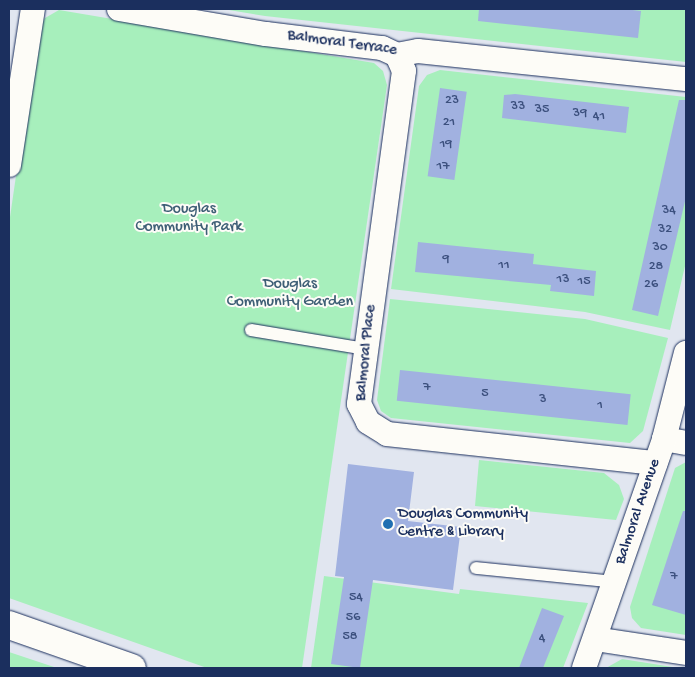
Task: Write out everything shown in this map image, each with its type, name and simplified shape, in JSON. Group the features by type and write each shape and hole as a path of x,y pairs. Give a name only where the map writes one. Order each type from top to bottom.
{"street":[{"path":"9,165 33,9"},
{"name":"Balmoral Terrace","path":"119,9 266,34 382,48 397,55 418,51 686,79"},
{"name":"Balmoral Place","path":"397,55 404,71 359,404 368,422 387,434 655,464"},
{"name":"Balmoral Avenue","path":"584,668 616,582 655,464 675,441 686,353"},
{"path":"9,625 132,668"},
{"path":"596,639 686,653"}],"lane":[{"path":"251,330 366,348"},
{"path":"476,568 616,582"}],"green space":[{"path":"223,9 686,9 686,62 265,16"},
{"name":"Douglas Community Park","path":"59,10 374,63 383,71 387,85 302,668 207,668 9,598 9,224 37,31 45,18"},
{"path":"440,70 686,97 686,262 670,330 585,312 391,289 419,86 427,75"},
{"path":"390,299 585,319 668,338 643,431 630,443 391,418 381,411 377,400"},
{"path":"479,460 604,473 619,485 624,499 616,520 475,506"},
{"path":"686,462 686,635 641,628 632,618 630,607 675,468"},
{"path":"324,576 459,594 460,589 588,603 563,668 311,668"},
{"path":"9,652 57,668 9,668"},
{"path":"622,659 679,668 606,668"}],"building":[{"path":"479,9 624,9 641,11 638,38 478,21"},
{"path":"440,88 467,92 454,180 428,176"},
{"path":"515,94 629,107 626,133 502,118 504,95"},
{"path":"679,100 686,100 686,197 658,316 632,310"},
{"path":"418,242 534,254 533,264 596,271 594,296 550,291 551,285 415,272"},
{"path":"400,370 631,394 627,425 397,401"},
{"name":"Douglas Community Centre & Library","path":"348,464 414,472 408,521 461,527 453,590 373,580 360,668 331,664 344,577 335,576"},
{"path":"683,511 686,511 686,615 652,605"},
{"path":"542,608 564,616 543,668 519,668"}],"place":[{"name":"Douglas Community Centre & Library","path":"388,524"}],"park label":[{"name":"Douglas Community Garden","path":"290,294"}]}
